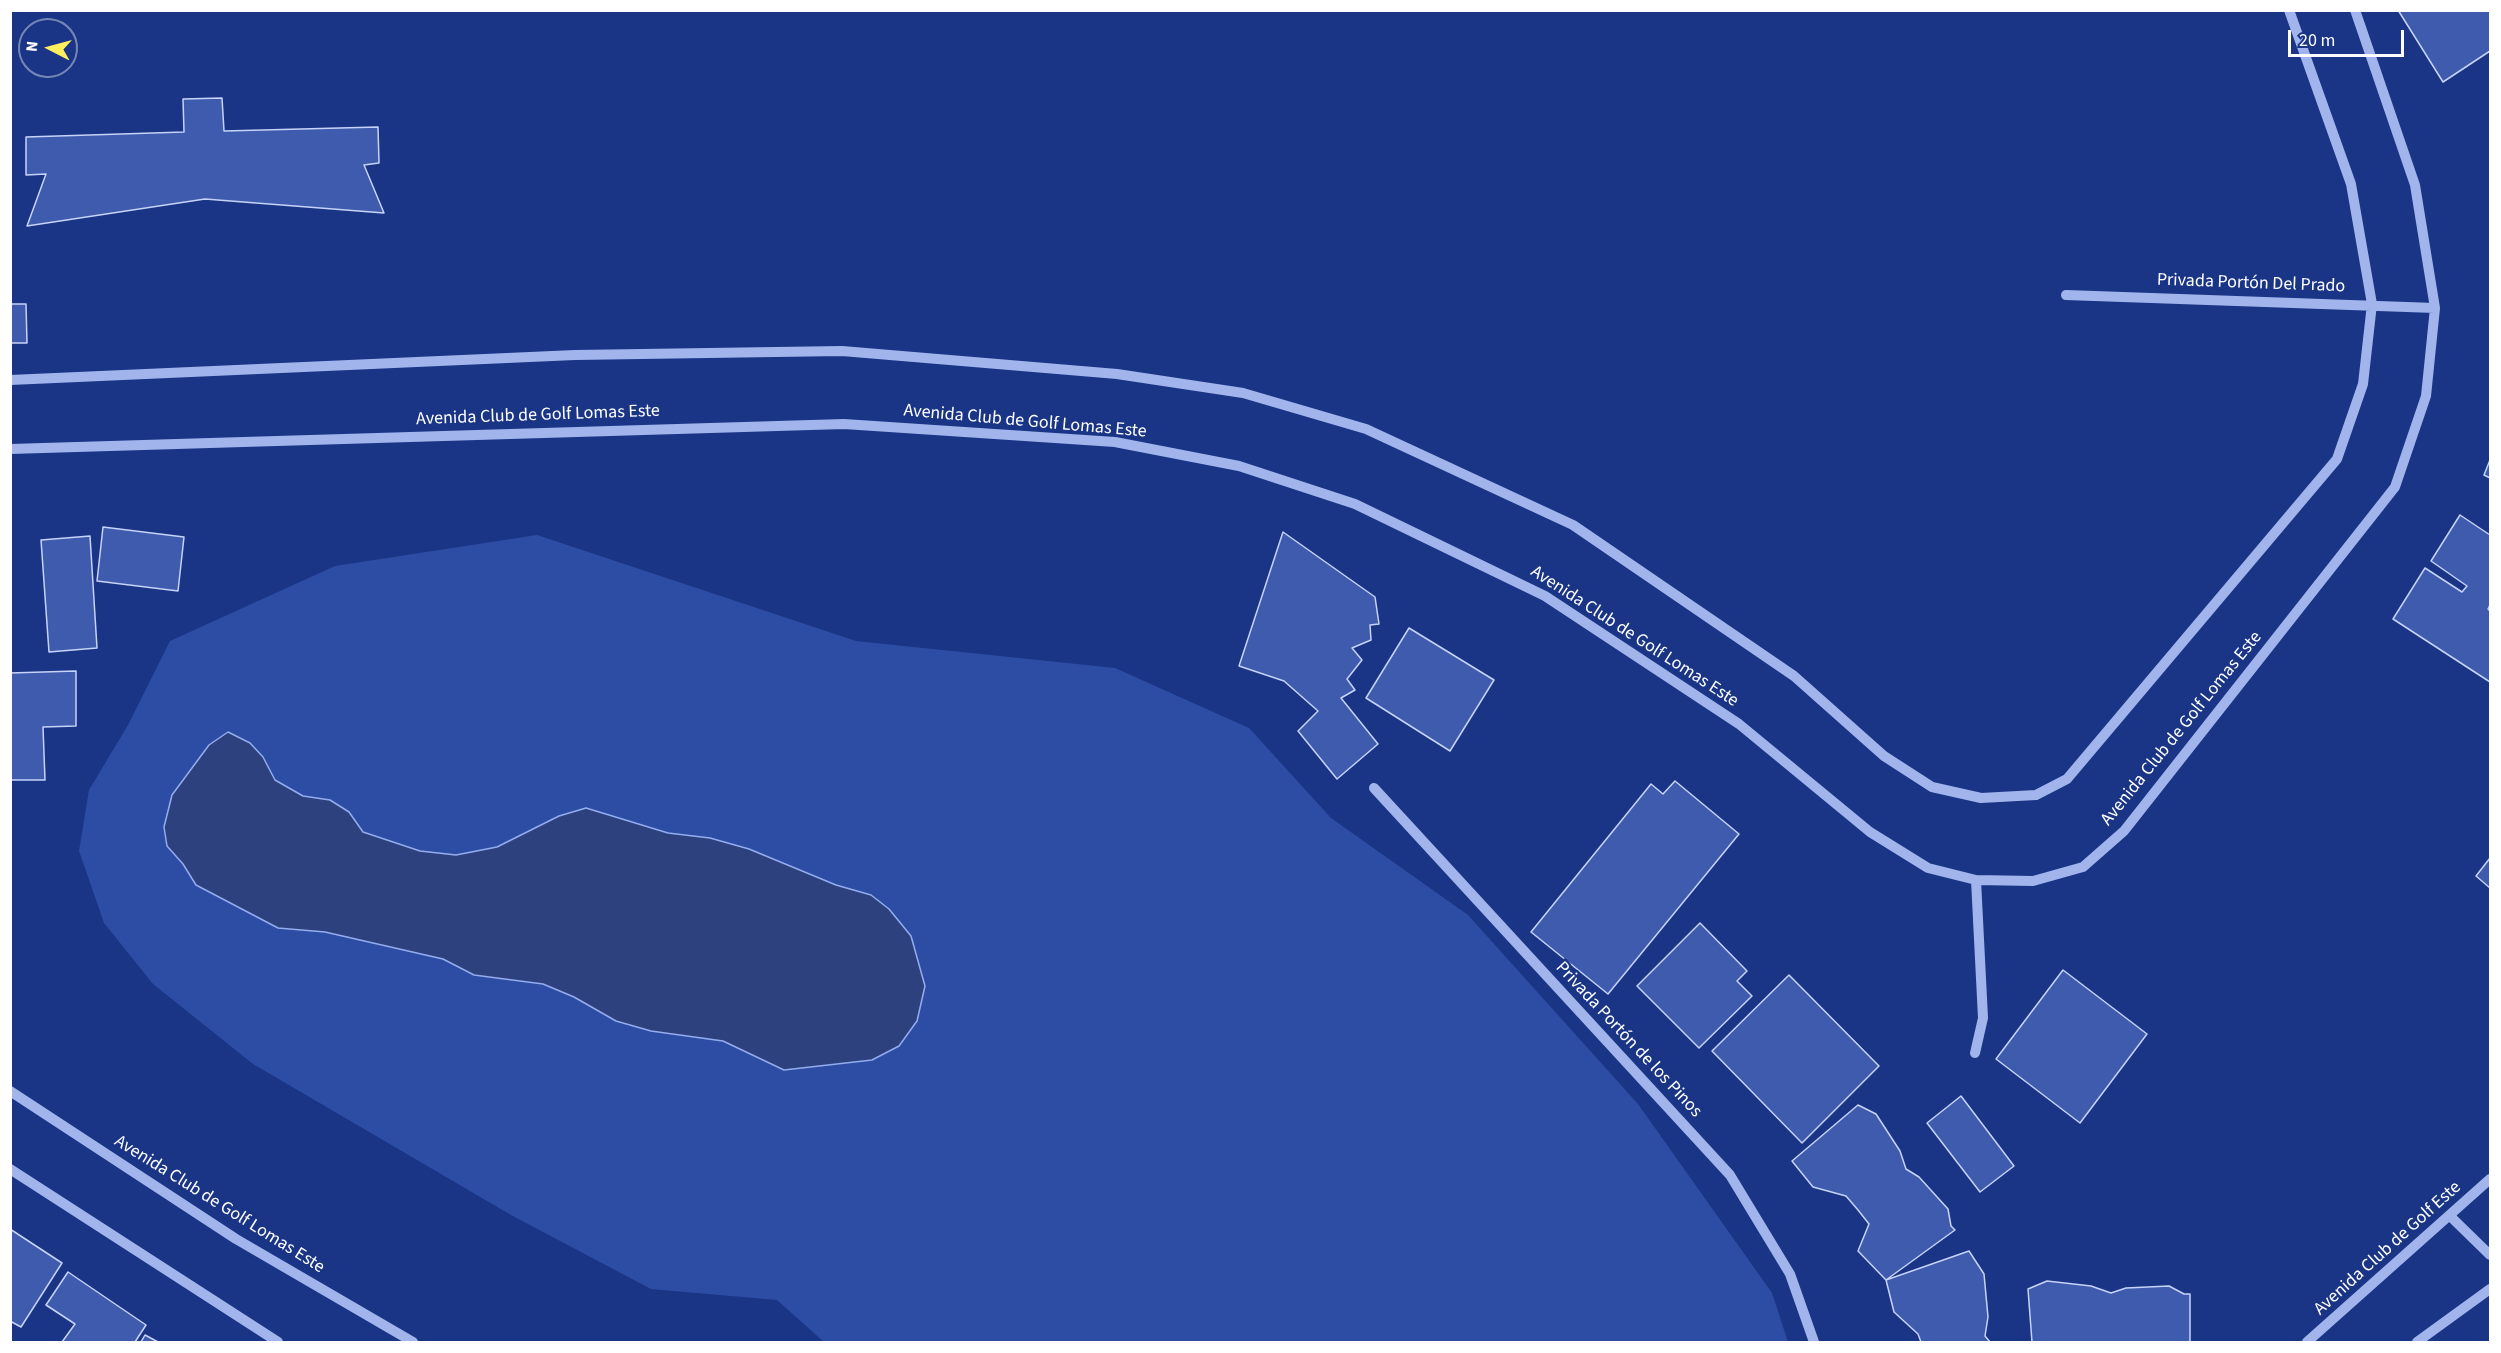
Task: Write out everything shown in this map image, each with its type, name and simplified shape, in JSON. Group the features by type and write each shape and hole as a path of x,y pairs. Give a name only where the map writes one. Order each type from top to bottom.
{"street":[{"path":"10,380 575,356 842,351 1117,374 1243,393 1366,429 1573,525 1794,676 1884,756 1932,787 1981,798 2036,795 2067,779 2337,459 2363,384 2372,304 2351,184 2289,10"},
{"name":"Avenida Club de Golf Lomas Este","path":"10,449 844,423 1115,442 1239,466 1355,504 1545,596 1739,724 1870,832 1928,868 1976,880 2033,881 2083,867 2124,831 2395,487 2426,396 2434,308 2415,185 2355,10"},
{"name":"Privada Portón Del Prado","path":"2066,295 2372,304 2434,308"},
{"name":"Privada Portón de los Pinos","path":"1374,788 1730,1175 1790,1274 1814,1342"},
{"path":"1975,1053 1983,1018 1976,880"},
{"name":"Avenida Club de Golf Lomas Este","path":"10,1091 236,1239 413,1342"},
{"path":"10,1169 278,1342"},
{"name":"Avenida Club de Golf Este","path":"2307,1342 2490,1179"},
{"path":"2450,1216 2490,1255"},
{"path":"2417,1342 2490,1289"}],"shaded area":[{"path":"537,535 856,641 1115,668 1249,728 1331,818 1468,915 1638,1104 1772,1293 1788,1342 824,1342 777,1300 651,1289 511,1215 253,1064 153,984 104,923 79,851 89,790 128,725 170,641 335,566"},
{"path":"228,732 250,743 263,757 275,780 303,796 330,800 349,812 363,832 420,851 456,855 497,847 559,816 586,808 668,833 710,838 749,849 836,885 871,895 889,909 911,936 925,986 917,1021 899,1046 872,1060 784,1070 723,1041 651,1031 616,1021 574,997 543,984 474,975 443,959 325,932 278,928 196,885 183,864 167,846 164,827 172,795 209,745"}],"building":[{"path":"2398,10 2490,10 2490,51 2443,82"},
{"path":"222,98 224,131 378,127 379,163 364,165 384,213 205,199 27,226 46,174 26,175 26,137 184,132 183,99"},
{"path":"10,304 26,304 27,343 10,343"},
{"path":"2490,460 2490,478 2484,475"},
{"path":"2460,515 2490,535 2490,605 2488,609 2490,611 2490,682 2393,619 2425,568 2462,592 2467,586 2431,561"},
{"path":"103,527 184,537 178,591 97,581"},
{"path":"1283,532 1375,597 1379,624 1370,625 1371,640 1352,648 1362,660 1347,679 1355,690 1341,698 1378,744 1337,779 1298,731 1318,711 1284,681 1239,666"},
{"path":"90,536 97,648 49,652 41,540"},
{"path":"1409,628 1494,680 1450,751 1366,698"},
{"path":"76,671 76,726 43,727 45,780 10,780 10,673"},
{"path":"1675,781 1739,834 1608,994 1531,932 1651,784 1663,794"},
{"path":"2490,858 2490,888 2476,876"},
{"path":"1700,923 1747,971 1737,981 1752,996 1699,1048 1637,986"},
{"path":"2063,970 2147,1034 2080,1123 1996,1059"},
{"path":"1789,975 1879,1066 1802,1143 1712,1051"},
{"path":"1961,1096 2014,1166 1980,1192 1927,1123"},
{"path":"1858,1105 1876,1114 1900,1151 1906,1169 1919,1177 1948,1209 1951,1226 1955,1230 1886,1280 1858,1251 1869,1224 1858,1210 1846,1196 1813,1187 1792,1161"},
{"path":"10,1229 62,1263 21,1327 10,1321"},
{"path":"1969,1251 1984,1274 1988,1317 1985,1336 1990,1342 1921,1342 1918,1334 1894,1312 1886,1280"},
{"path":"68,1272 146,1325 135,1342 62,1342 75,1324 46,1305"},
{"path":"2047,1281 2091,1286 2111,1293 2126,1288 2169,1286 2184,1294 2190,1294 2190,1342 2032,1342 2028,1289"},
{"path":"145,1335 158,1342 141,1342"}]}
